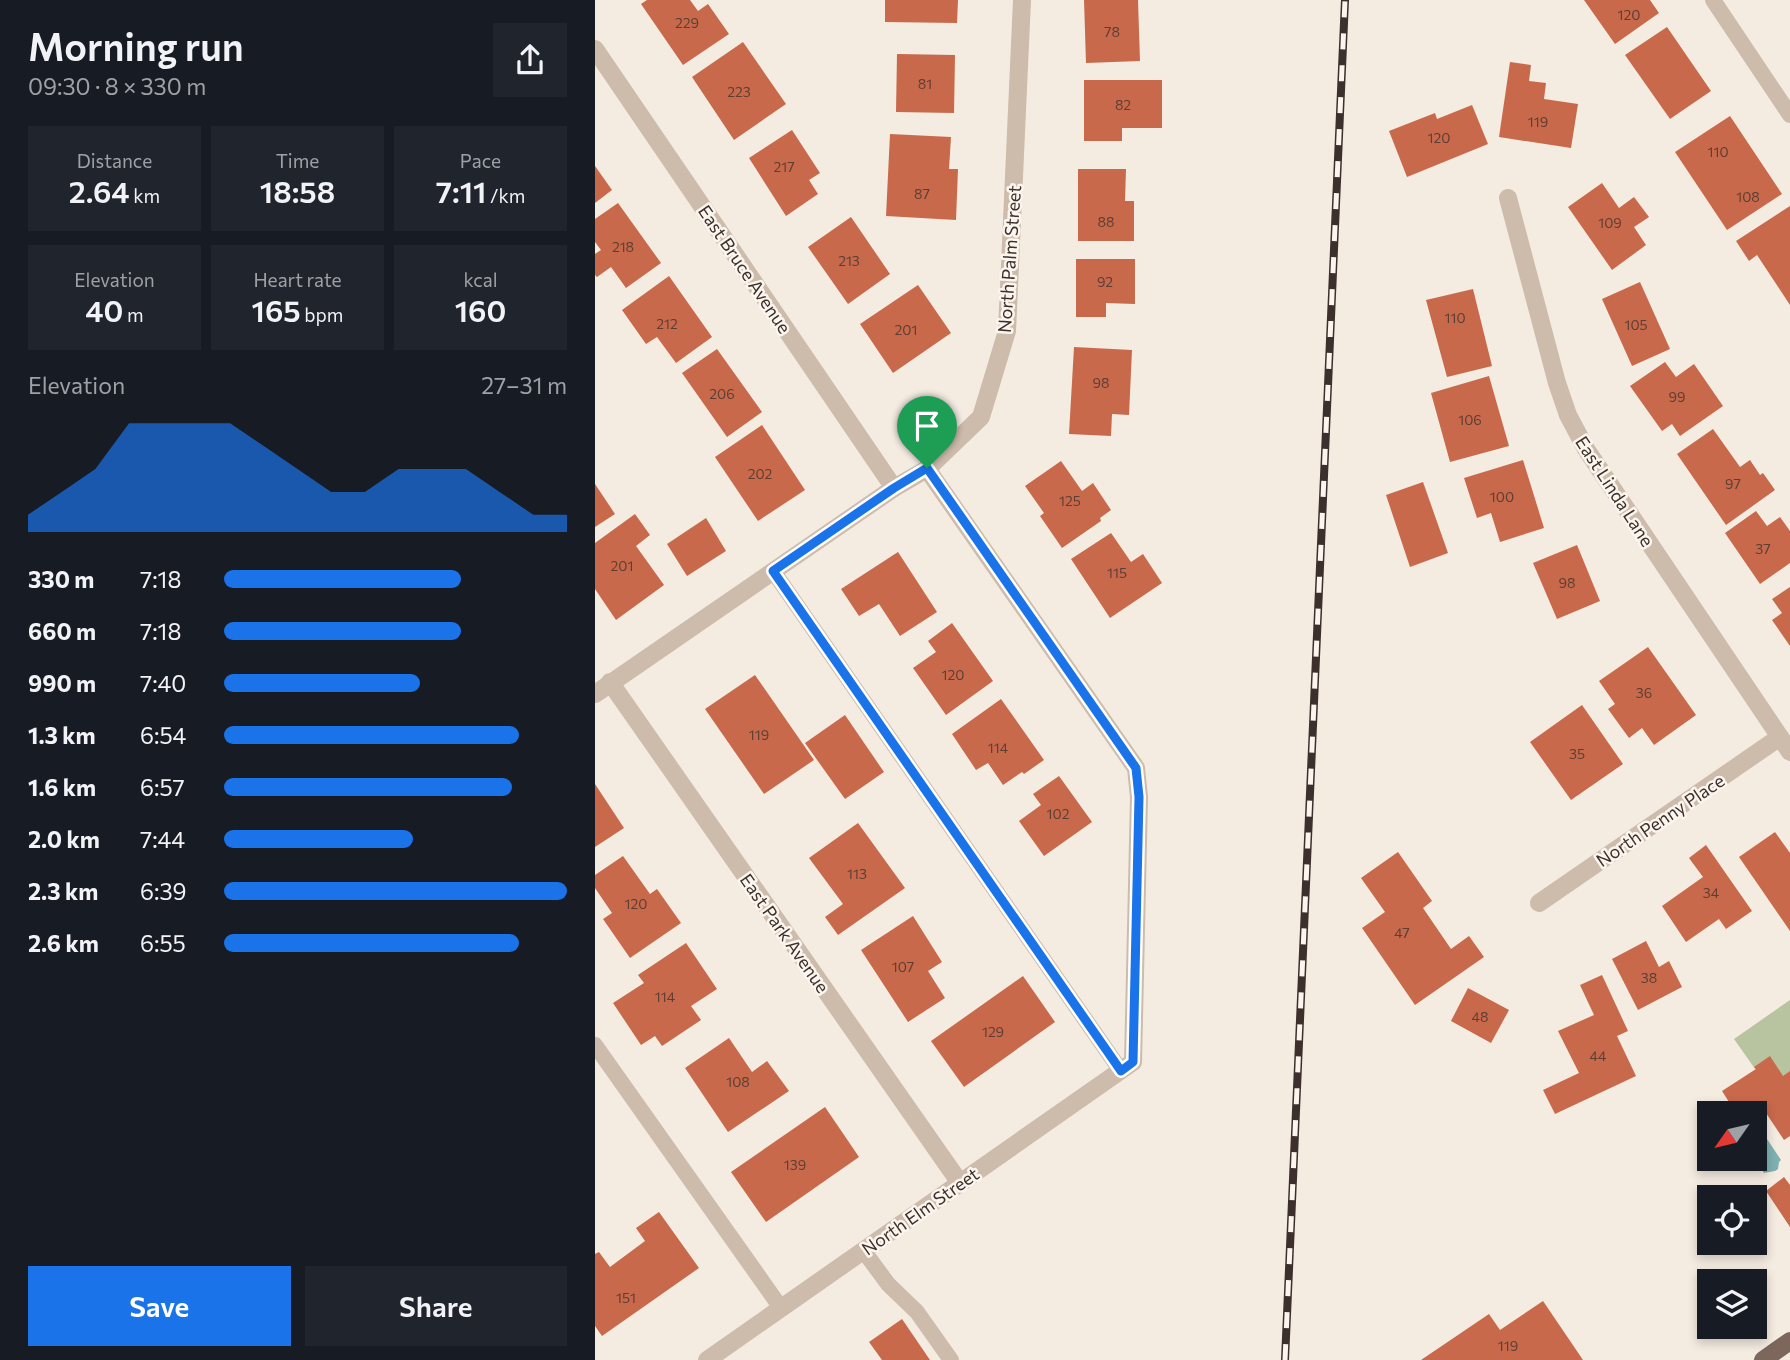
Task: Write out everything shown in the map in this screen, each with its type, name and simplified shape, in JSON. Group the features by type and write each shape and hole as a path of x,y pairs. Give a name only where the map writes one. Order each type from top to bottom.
{"main road":[{"path":"1764,1360 1790,1341"}],"street":[{"name":"North Palm Street","path":"595,694 927,468 981,417 1007,331 1022,0"},
{"name":"East Bruce Avenue","path":"595,49 894,488"},
{"name":"East Linda Lane","path":"1508,198 1568,415 1586,449 1785,745"},
{"path":"927,468 1136,768 1139,797 1127,1067"},
{"name":"East Park Avenue","path":"610,682 960,1183"},
{"name":"North Penny Place","path":"1539,903 1785,745"},
{"name":"North Elm Street","path":"707,1360 1127,1067"}],"lane":[{"path":"1713,0 1790,115"},
{"path":"773,571 1127,1067"},
{"path":"595,1045 781,1308"},
{"path":"863,1251 888,1284 917,1312 951,1360"}],"green space":[{"path":"1790,1000 1790,1096 1779,1103 1734,1039"}],"water":[{"path":"1767,1139 1781,1160 1778,1169 1764,1173 1763,1171 1767,1171"}],"building":[{"path":"647,0 690,0 698,11 708,4 729,34 683,65 641,4"},
{"path":"885,0 958,0 957,23 885,22"},
{"path":"1084,0 1138,0 1140,61 1086,63"},
{"path":"1584,0 1650,0 1659,13 1615,44"},
{"path":"1667,27 1711,91 1670,119 1625,55"},
{"path":"743,42 786,104 734,140 692,77"},
{"path":"897,54 955,55 954,113 896,112"},
{"path":"1510,62 1531,65 1529,81 1546,83 1544,99 1578,104 1571,148 1499,137"},
{"path":"1084,80 1162,80 1162,128 1122,128 1122,141 1084,141"},
{"path":"1472,105 1488,144 1407,177 1389,131 1435,113 1437,119"},
{"path":"1730,116 1782,194 1727,230 1675,152"},
{"path":"792,130 820,173 809,180 818,194 786,216 749,158"},
{"path":"890,134 951,137 949,169 958,169 956,220 886,216"},
{"path":"595,166 612,190 595,203"},
{"path":"1078,169 1126,169 1125,201 1134,201 1134,241 1078,241"},
{"path":"1602,183 1619,208 1634,197 1649,217 1634,227 1646,245 1612,270 1568,207"},
{"path":"618,203 661,263 626,288 611,267 597,277 595,275 595,254 601,250 595,242 595,219"},
{"path":"1790,206 1790,305 1757,255 1749,261 1736,241"},
{"path":"851,217 890,274 848,304 808,247"},
{"path":"1076,259 1135,259 1135,304 1106,303 1106,317 1076,317"},
{"path":"669,276 712,337 676,363 657,337 646,344 622,310"},
{"path":"1640,282 1670,349 1632,366 1602,299"},
{"path":"918,285 951,333 893,373 860,324"},
{"path":"1473,289 1492,366 1447,377 1426,300"},
{"path":"1074,347 1132,350 1129,415 1112,414 1111,436 1069,434"},
{"path":"717,349 762,412 727,437 682,373"},
{"path":"1665,362 1676,377 1694,364 1723,406 1680,436 1672,424 1662,431 1630,386"},
{"path":"1489,376 1509,446 1450,462 1431,393"},
{"path":"762,425 805,490 758,521 715,457"},
{"path":"1713,429 1740,467 1750,460 1775,490 1726,525 1677,454"},
{"path":"1523,460 1544,528 1500,542 1491,513 1477,518 1464,478"},
{"path":"1061,461 1082,491 1093,483 1111,510 1100,518 1101,521 1062,548 1040,516 1044,513 1025,486"},
{"path":"1423,482 1448,553 1410,567 1386,495"},
{"path":"595,484 615,514 595,527"},
{"path":"1756,511 1767,526 1780,517 1790,531 1790,563 1760,584 1725,533"},
{"path":"635,514 650,535 636,546 664,585 616,620 595,589 595,543"},
{"path":"706,518 726,551 687,576 667,544"},
{"path":"1111,533 1131,562 1143,554 1162,583 1110,618 1071,559"},
{"path":"1577,545 1600,601 1557,619 1533,563"},
{"path":"898,552 937,612 900,636 879,604 859,616 841,589"},
{"path":"1790,587 1790,646 1772,620 1782,613 1772,599"},
{"path":"952,623 993,681 946,715 913,668 936,652 928,641"},
{"path":"1648,647 1696,715 1654,745 1642,728 1629,738 1608,709 1615,704 1599,681"},
{"path":"755,675 814,760 764,794 705,709"},
{"path":"1001,699 1044,760 1003,785 988,763 976,770 952,734"},
{"path":"1582,705 1623,764 1571,800 1530,742"},
{"path":"845,715 884,772 845,799 805,743"},
{"path":"1059,776 1092,822 1044,856 1019,821 1041,805 1033,794"},
{"path":"595,784 624,828 595,847"},
{"path":"858,823 905,888 838,935 825,917 843,904 809,858"},
{"path":"1775,832 1790,853 1790,931 1739,857"},
{"path":"1706,845 1752,911 1726,929 1719,919 1686,942 1662,906 1703,877 1689,858"},
{"path":"1398,852 1432,901 1423,908 1451,949 1469,936 1484,957 1415,1005 1362,928 1385,912 1361,878"},
{"path":"623,856 650,894 657,889 681,923 630,958 603,919 612,913 595,888 595,875"},
{"path":"913,916 942,962 928,971 945,998 908,1022 861,950"},
{"path":"1646,941 1659,967 1669,961 1682,987 1638,1010 1612,959"},
{"path":"686,943 717,989 691,1006 701,1020 662,1046 655,1036 641,1045 613,1003 644,983 638,975"},
{"path":"1602,975 1628,1031 1617,1036 1636,1076 1555,1114 1543,1090 1579,1073 1558,1031 1594,1015 1580,985"},
{"path":"1023,976 1055,1022 964,1087 931,1041"},
{"path":"1468,988 1509,1010 1491,1043 1451,1021"},
{"path":"729,1038 752,1072 767,1061 789,1091 728,1132 685,1068"},
{"path":"1770,1056 1783,1076 1790,1071 1790,1136 1784,1140 1767,1114 1767,1101 1728,1101 1722,1091 1756,1069 1754,1067"},
{"path":"825,1107 859,1157 766,1222 731,1172"},
{"path":"1784,1177 1790,1185 1790,1227 1767,1192"},
{"path":"659,1212 699,1268 602,1336 595,1326 595,1254 599,1252 610,1267 645,1241 636,1228"},
{"path":"1543,1301 1583,1360 1421,1360 1489,1314 1500,1330"},
{"path":"902,1319 930,1360 882,1360 869,1342"}],"railway":[{"path":"1285,1360 1345,0"}],"route":[{"path":"927,468 1136,768 1139,797 1133,1062 1121,1071 773,571 927,468"}]}
